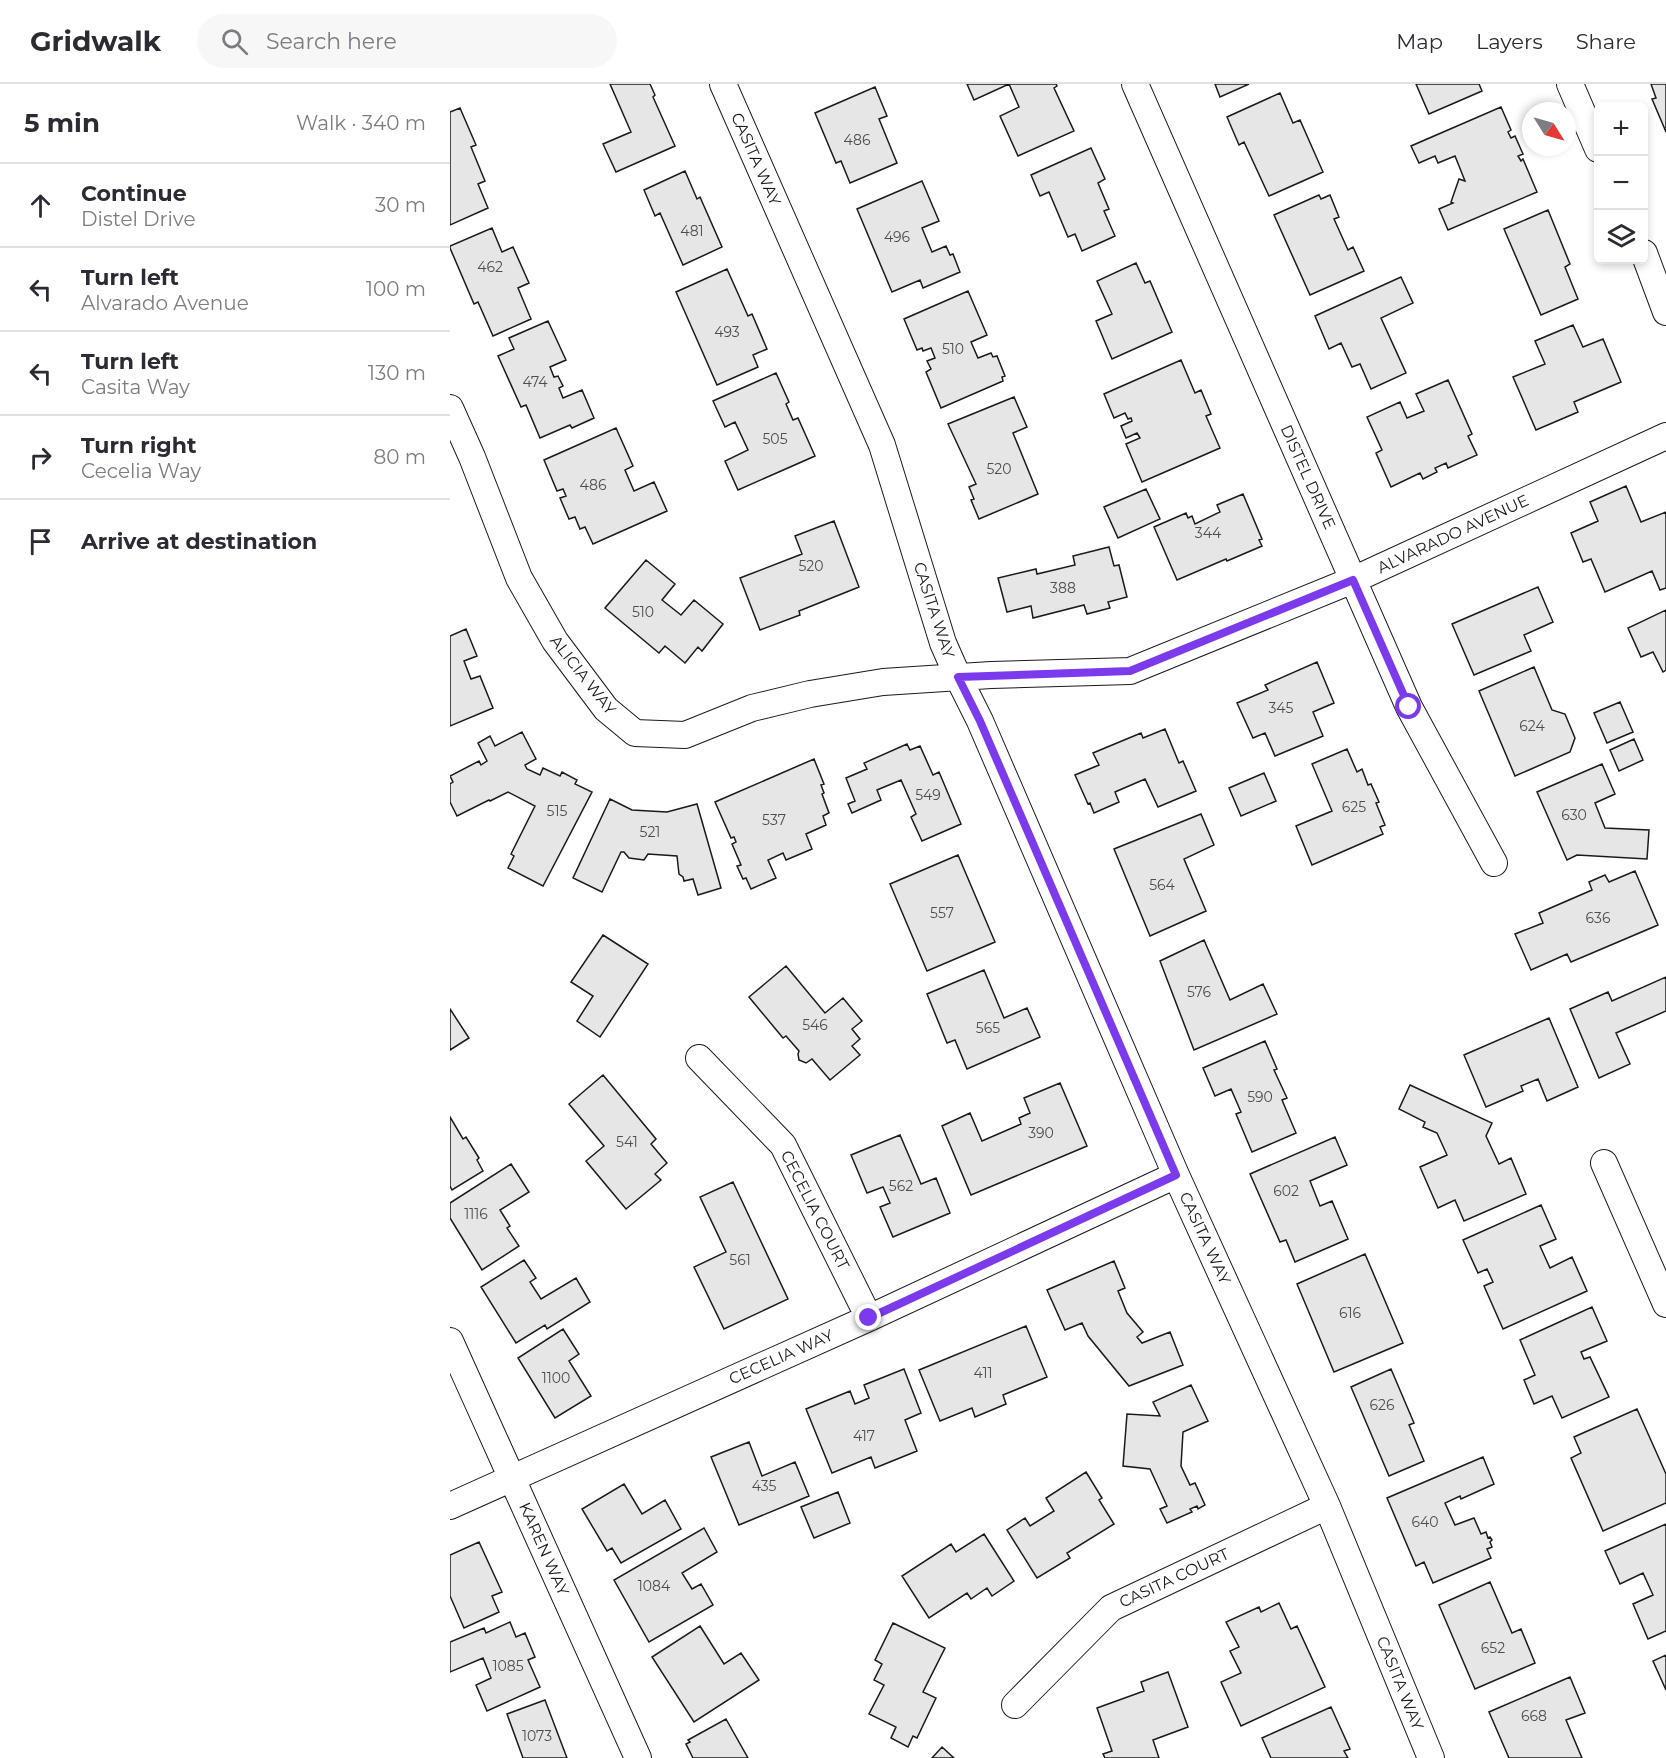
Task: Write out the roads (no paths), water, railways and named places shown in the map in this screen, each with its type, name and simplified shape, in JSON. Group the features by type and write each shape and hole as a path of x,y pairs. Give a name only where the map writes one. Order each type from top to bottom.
{"street":[{"name":"CASITA WAY","path":"723,84 882,445 943,643 985,732 1176,1175 1327,1506 1431,1758"},
{"name":"DISTEL DRIVE","path":"1135,84 1409,707 1494,863"},
{"path":"1570,84 1594,138"},
{"path":"1648,264 1666,312"},
{"name":"ALICIA WAY","path":"450,408 472,457 519,578 529,596 555,641 606,709 635,733 685,735 752,708 810,694 883,682 958,677"},
{"name":"ALVARADO AVENUE","path":"958,677 1130,671 1353,580 1666,436"},
{"name":"CECELIA COURT","path":"699,1058 783,1145 869,1318"},
{"path":"1604,1163 1666,1304"},
{"name":"CECELIA WAY","path":"450,1506 869,1318 1176,1175"},
{"name":"KAREN WAY","path":"450,1341 638,1758"},
{"name":"CASITA COURT","path":"1015,1705 1111,1608 1327,1506"}]}
